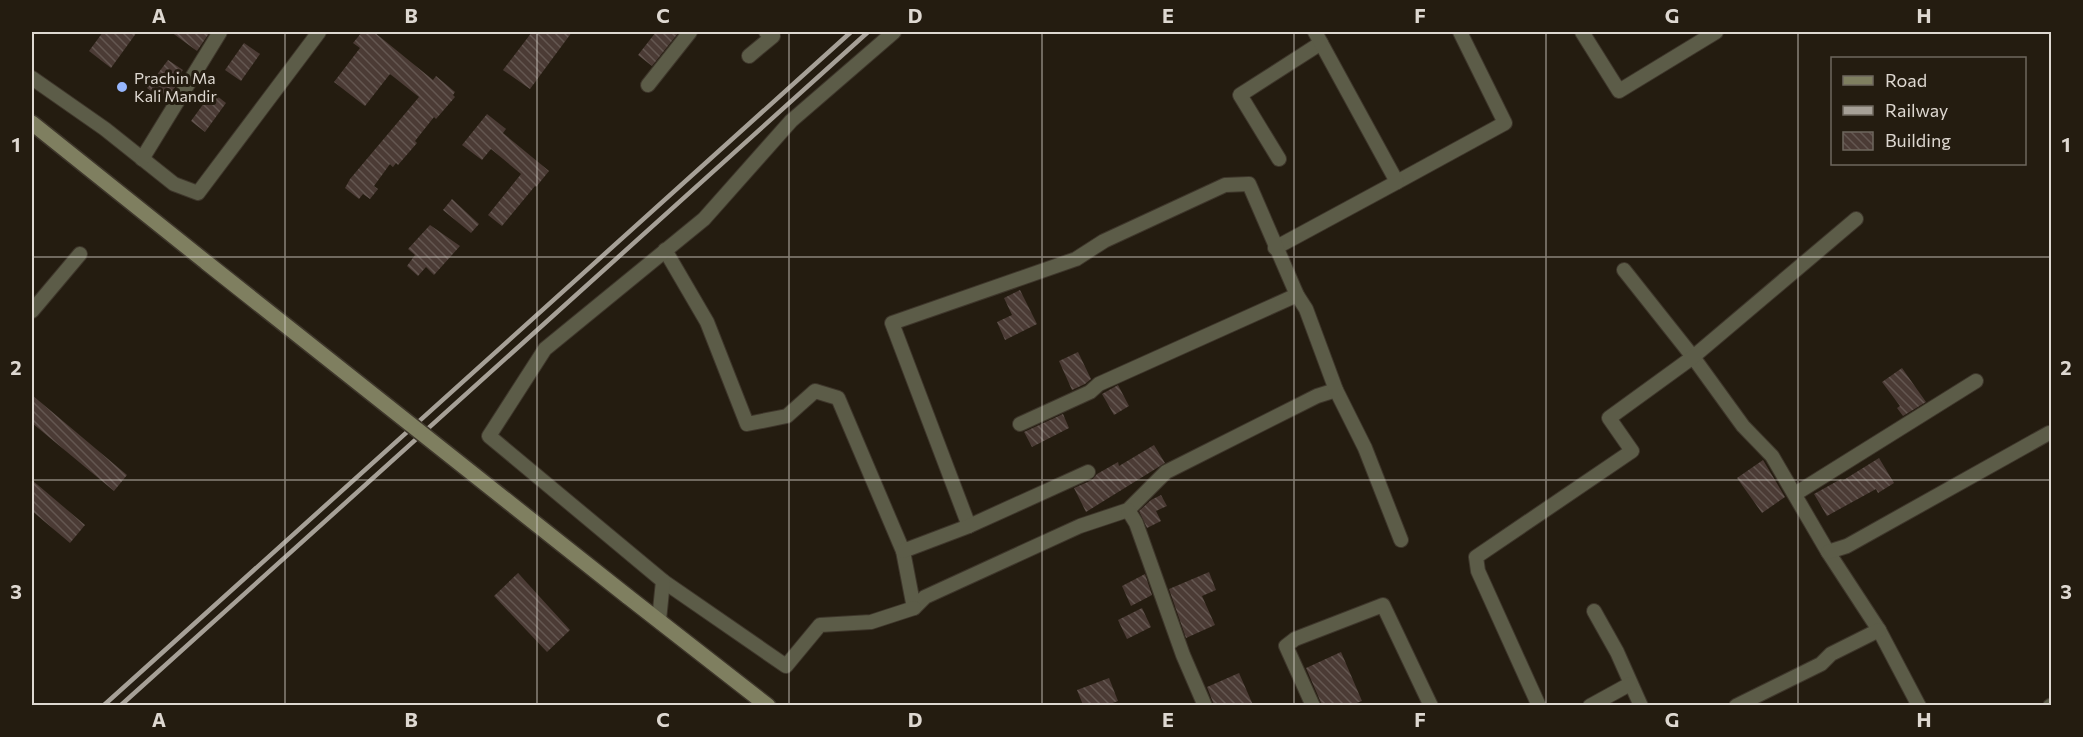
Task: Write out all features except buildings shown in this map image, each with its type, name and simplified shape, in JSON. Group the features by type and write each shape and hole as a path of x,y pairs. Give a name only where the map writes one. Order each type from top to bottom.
{"main road":[{"path":"32,123 627,596 768,705"}],"street":[{"path":"142,159 220,32"},
{"path":"32,78 105,129 174,184 198,193 320,32"},
{"path":"648,85 690,32"},
{"path":"749,56 773,36 766,32"},
{"path":"894,32 791,121 704,219 546,349 489,436 663,581 786,666 820,625 871,622 914,608 925,597 935,592 1080,526 1128,510 1166,471 1317,396 1336,390"},
{"path":"1275,248 1505,123 1460,32"},
{"path":"1582,32 1619,91 1716,32"},
{"path":"1279,159 1240,95 1318,37 1397,182"},
{"path":"969,526 892,323 1076,259 1104,241 1225,185 1249,184 1275,248 1297,296 1306,309 1336,390 1365,448 1401,540"},
{"path":"1539,705 1478,572 1476,557 1632,451 1610,418 1693,357 1856,219"},
{"path":"665,250 707,322 747,424 787,416 815,391 838,398 903,550 914,608"},
{"path":"32,311 80,254"},
{"path":"1624,270 1693,357 1743,426 1772,456 1828,552 1879,630 1919,705"},
{"path":"1020,424 1090,392 1099,384 1297,296"},
{"path":"1795,494 1976,381"},
{"path":"1828,552 1847,546 2049,433"},
{"path":"903,550 969,526 1088,472"},
{"path":"1128,510 1136,523 1183,655 1205,705"},
{"path":"659,620 663,581"},
{"path":"1313,705 1286,646 1294,639 1383,605 1431,705"},
{"path":"1594,611 1617,652 1641,705"},
{"path":"1736,705 1821,664 1831,654 1879,630"},
{"path":"1590,705 1630,684"}],"railway":[{"path":"103,706 851,32"},
{"path":"120,706 868,32"}],"place":[{"name":"Prachin Ma Kali Mandir","path":"122,87"}]}
